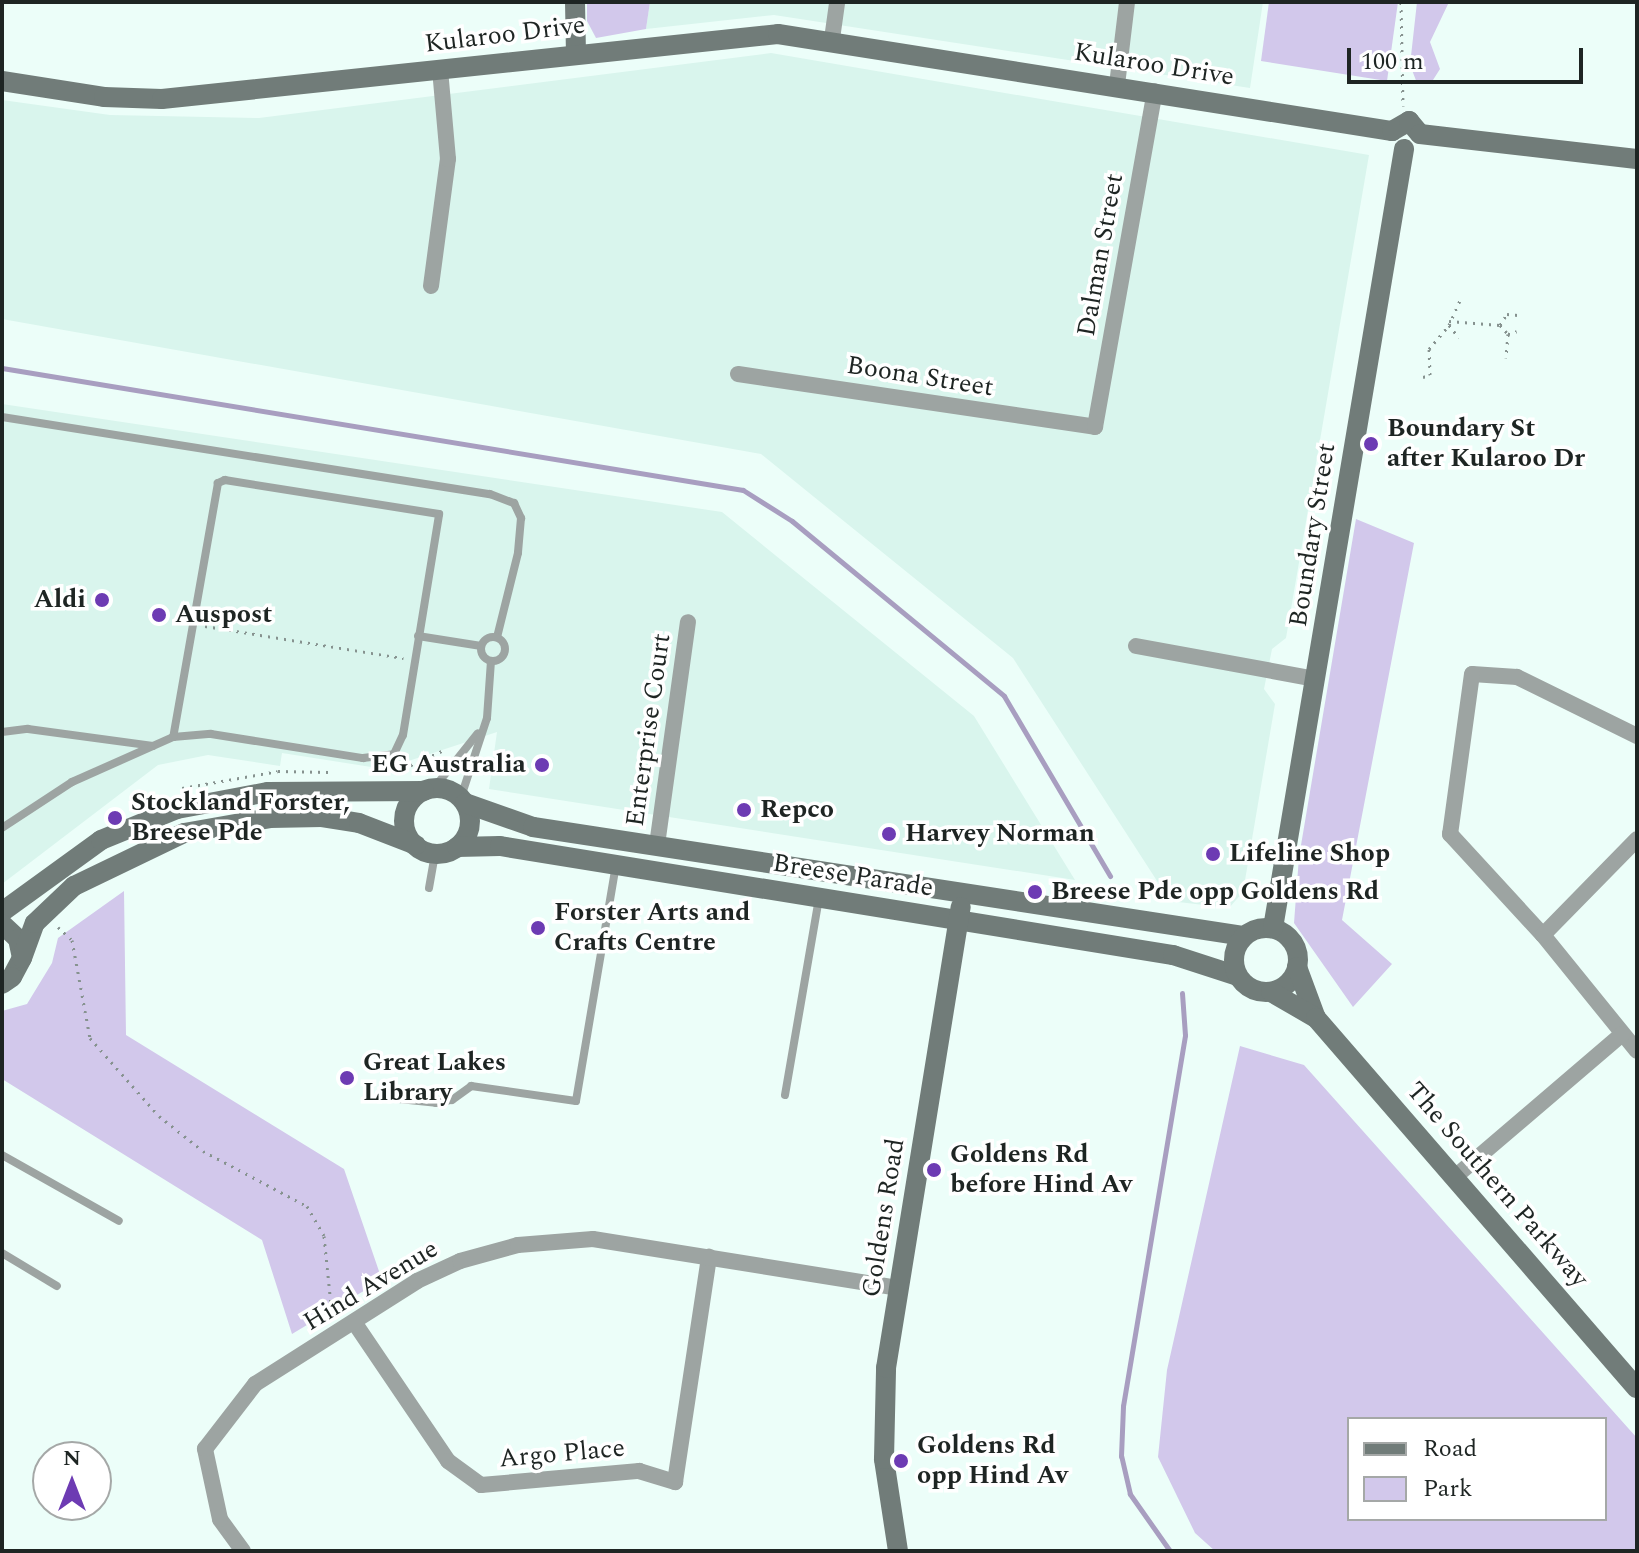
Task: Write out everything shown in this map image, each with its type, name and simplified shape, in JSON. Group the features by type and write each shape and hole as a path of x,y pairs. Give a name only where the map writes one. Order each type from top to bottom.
{"main road":[{"path":"575,2 576,53"},
{"name":"Kularoo Drive","path":"2,81 104,97 162,99 747,34 832,39 1405,134 1637,159"},
{"name":"Boundary Street","path":"1273,928 1405,134"},
{"path":"426,849 405,816 429,789"},
{"path":"2,912 101,840 177,809 268,792 429,789 463,800 469,831 457,847 426,849 359,823 322,817 226,823 143,849 74,886 44,912 26,938 22,958 12,977 2,984"},
{"name":"Breese Parade","path":"463,800 533,827 1243,936"},
{"name":"Breese Parade","path":"457,847 488,845 617,864 1173,955 1238,976"},
{"name":"Goldens Road","path":"898,1551 888,1501 883,1414 899,1288 964,895"},
{"path":"2,924 18,939 22,958"},
{"path":"1273,928 1290,938 1297,967 1288,983 1271,992 1255,991 1238,976 1233,955 1243,936 1273,928"},
{"name":"The Southern Parkway","path":"1297,967 1316,1018"},
{"name":"The Southern Parkway","path":"1271,992 1316,1018 1637,1388"}],"street":[{"path":"832,39 837,2"},
{"path":"1117,85 1127,2"},
{"path":"431,286 448,159 440,69"},
{"name":"Dalman Street","path":"1095,427 1155,91"},
{"name":"Boona Street","path":"738,374 1095,427"},
{"name":"Enterprise Court","path":"657,845 688,622"},
{"path":"1136,646 1316,679"},
{"path":"1637,736 1517,677 1472,674 1450,834 1543,935 1637,1051"},
{"path":"1543,935 1637,839"},
{"path":"1456,1176 1622,1034"},
{"name":"Hind Avenue","path":"243,1551 220,1519 205,1449 255,1384 436,1271 518,1245 593,1239 899,1288"},
{"name":"Argo Place","path":"354,1322 448,1461 481,1485 639,1471 675,1482 709,1257"}],"lane":[{"path":"2,417 490,494 514,503 521,518 518,553 497,637 504,654 491,661"},
{"path":"2,828 72,782 173,737 211,734 385,759 400,748 439,514 225,480 218,483 173,737"},
{"path":"418,636 481,646 497,637"},
{"path":"481,646 481,654 491,661"},
{"path":"463,800 487,718 491,661"},
{"path":"429,789 468,751 487,718"},
{"path":"2,732 28,729 154,746"},
{"path":"426,849 429,888"},
{"path":"399,1099 436,1103 452,1100 471,1086 576,1101 617,864"},
{"path":"785,1095 819,897"},
{"path":"2,1155 119,1221"},
{"path":"2,1253 57,1286"}],"path":[{"path":"1401,2 1405,134"},
{"path":"1423,377 1430,375 1429,349 1449,323 1460,300"},
{"path":"1500,325 1507,314 1518,315"},
{"path":"1449,323 1500,325 1508,334 1506,358"},
{"path":"1449,323 1459,338"},
{"path":"1508,334 1517,331"},
{"path":"201,625 405,659"},
{"path":"44,912 72,940 90,1038 159,1116 203,1151 307,1206 324,1236 332,1315"}],"shaded area":[{"path":"650,2 1263,2 1250,88 774,15 646,29"},
{"path":"771,53 1369,155 1286,638 1272,649 1264,689 1275,704 1243,892 1229,908 1170,901 1013,658 761,454 2,319 2,100 110,115 259,118"},
{"path":"2,404 722,512 974,716 1075,880 489,789 497,732 384,769 282,753 280,766 208,755 158,765 2,884"}],"green space":[{"path":"587,2 650,2 646,29 596,38 587,21"},
{"path":"1269,2 1398,2 1387,81 1261,61"},
{"path":"1417,2 1449,2 1430,42 1440,69 1433,80 1417,83 1410,65"},
{"path":"1356,519 1414,543 1342,920 1392,964 1353,1007 1294,923 1299,857"},
{"path":"124,891 126,1035 344,1169 382,1280 292,1334 262,1240 2,1079 2,1011 27,1004 52,963 58,938"},
{"path":"1240,1046 1304,1065 1637,1438 1637,1551 1215,1551 1195,1533 1158,1457 1167,1370"}],"waterway":[{"path":"2,368 743,490 792,521 1004,696 1110,876"},
{"path":"1170,1551 1130,1494 1121,1456 1123,1406 1185,1035 1182,993"}],"place":[{"name":"Boundary St after Kularoo Dr","path":"1371,444"},
{"name":"Aldi","path":"102,600"},
{"name":"Auspost","path":"159,615"},
{"name":"EG Australia","path":"542,765"},
{"name":"Repco","path":"744,810"},
{"name":"Stockland Forster, Breese Pde","path":"115,818"},
{"name":"Harvey Norman","path":"889,834"},
{"name":"Lifeline Shop","path":"1213,854"},
{"name":"Breese Pde opp Goldens Rd","path":"1035,892"},
{"name":"Forster Arts and Crafts Centre","path":"538,928"},
{"name":"Great Lakes Library","path":"347,1078"},
{"name":"Goldens Rd before Hind Av","path":"934,1170"},
{"name":"Goldens Rd opp Hind Av","path":"901,1461"}]}
